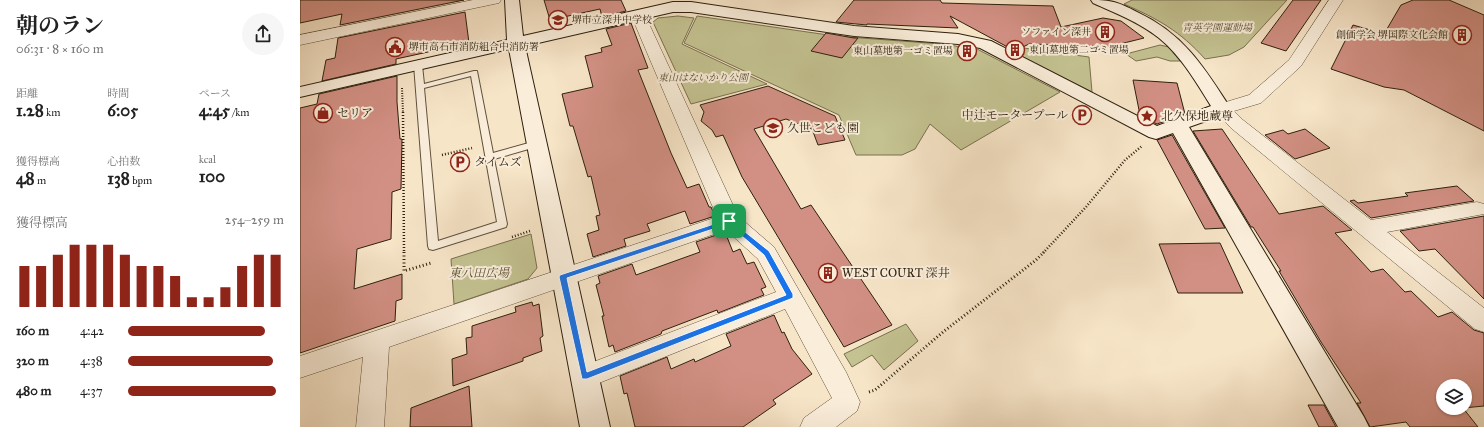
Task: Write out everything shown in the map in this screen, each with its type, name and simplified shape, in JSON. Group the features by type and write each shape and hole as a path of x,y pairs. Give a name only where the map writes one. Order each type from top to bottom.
{"street":[{"path":"300,40 494,0"},
{"path":"512,0 516,44 595,427"},
{"path":"1098,0 1135,17 1172,41 1186,56 1222,109 1237,124 1484,322"},
{"path":"300,92 673,7 691,7 854,32 958,39 985,44 1156,133 1178,124 1255,99 1295,63 1336,0"},
{"path":"638,15 729,221 766,253 837,380 846,402 814,427"},
{"path":"1178,124 1354,427"},
{"path":"1368,228 1478,209"},
{"path":"300,367 729,221"},
{"path":"584,377 791,296"},
{"path":"370,427 377,340"}],"lane":[{"path":"418,65 433,246 502,224 474,73 420,87"},
{"path":"490,157 536,144"}],"path":[{"path":"402,85 404,271"},
{"path":"846,402 874,390 943,332 1036,260 1086,207 1125,160 1156,133"},
{"path":"404,165 487,144"}],"green space":[{"name":"青英学園運動場","path":"1132,0 1287,0 1244,47 1229,55 1205,59 1196,49 1177,33 1158,21 1124,4"},
{"name":"東山はないかり公園","path":"678,16 694,18 682,44 767,84 691,104 653,22 658,18"},
{"path":"697,16 835,36 941,44 977,49 1060,92 961,150 930,124 915,149 902,155 856,155 839,115 684,43"},
{"path":"1160,45 1169,47 1180,61 1170,61 1157,57 1136,61 1126,54"},
{"path":"1009,46 1089,57 1092,92 1006,48"},
{"name":"東八田広場","path":"531,234 537,268 528,279 454,304 451,259"},
{"path":"906,324 918,341 884,370 872,355 852,367 844,354"}],"building":[{"path":"300,0 464,0 340,25 342,14 300,23"},
{"path":"544,0 621,0 626,11 602,17 600,9 550,20"},
{"path":"854,0 940,0 942,3 1053,6 1061,27 1103,18 1121,21 1144,38 1096,50 1093,46 1029,44 1015,51 950,16 958,28 867,25 836,22"},
{"path":"1293,0 1321,0 1286,51 1261,43"},
{"path":"1413,0 1449,0 1484,15 1484,131 1404,90 1384,87 1331,69 1353,25 1384,34 1401,5"},
{"name":"堺市高石市消防組合中消防署","path":"465,12 469,43 396,59 396,64 322,81 326,60 335,58 338,38"},
{"path":"631,23 648,68 638,70 671,153 687,188 699,184 709,207 711,207 715,216 690,224 685,211 647,224 650,231 624,239 626,246 593,257 587,234 599,230 596,216 600,215 591,176 588,177 573,126 570,126 562,94 593,87 585,56 602,52 601,48 612,45 606,29"},
{"path":"826,33 858,38 842,58 811,51"},
{"path":"397,76 397,102 400,139 402,139 401,189 392,192 391,239 357,249 354,289 402,274 402,299 396,301 395,321 300,353 300,108 317,104 319,94"},
{"path":"1133,80 1177,83 1185,114 1157,124 1140,115"},
{"path":"768,86 835,116 845,140 818,145 812,129 786,119 754,129 801,209 811,205 892,325 844,347 742,177 723,135 716,137 712,130 701,121 704,112 700,105"},
{"path":"1222,129 1279,214 1323,206 1352,230 1335,233 1371,272 1383,269 1405,292 1411,291 1438,317 1452,312 1474,330 1484,333 1484,406 1472,407 1472,379 1436,379 1436,415 1469,415 1478,427 1410,427 1406,422 1370,427 1357,403 1361,403 1321,342 1279,271 1281,271 1253,227 1251,227 1193,131"},
{"path":"1305,129 1330,148 1295,159 1265,135 1283,130 1288,134"},
{"path":"1172,135 1225,228 1205,229 1157,140"},
{"path":"1457,186 1474,201 1371,218 1350,201 1354,200 1358,203 1408,196 1405,193"},
{"path":"1484,216 1484,299 1435,249 1419,251 1400,231"},
{"path":"725,232 733,252 740,249 747,264 754,262 766,287 761,289 764,295 718,313 717,310 662,331 661,334 615,352 613,345 609,347 602,316 604,316 596,285 600,283 598,276 632,264 636,275 700,252 696,242"},
{"path":"1220,243 1243,293 1178,293 1159,244"},
{"path":"532,302 533,306 539,304 543,336 540,338 542,351 523,358 523,361 453,386 452,359 467,354 466,338 472,337 472,326 516,312 515,307"},
{"path":"774,315 782,333 784,332 792,349 812,374 773,400 776,404 743,427 635,427 627,393 624,394 620,376 667,357 671,369 694,359 695,362 731,346 726,334"},
{"path":"469,386 472,427 410,427 411,408"},
{"path":"1308,405 1324,405 1336,427 1319,427"}],"place":[{"name":"堺市立深井中学校","path":"558,20"},
{"name":"ソファイン深井","path":"1105,32"},
{"name":"創価学会 堺国際文化会館","path":"1462,35"},
{"name":"堺市高石市消防組合中消防署","path":"395,47"},
{"name":"東山墓地第二ゴミ置場","path":"1015,50"},
{"name":"東山墓地第一ゴミ置場","path":"967,51"},
{"name":"セリア","path":"323,113"},
{"name":"中辻モータープール","path":"1082,115"},
{"name":"北久保地蔵尊","path":"1147,116"},
{"name":"久世こども園","path":"773,128"},
{"name":"タイムズ","path":"460,162"},
{"name":"WEST COURT 深井","path":"828,273"}],"route":[{"path":"729,221 766,253 791,296 584,377 563,277 729,221"}]}
